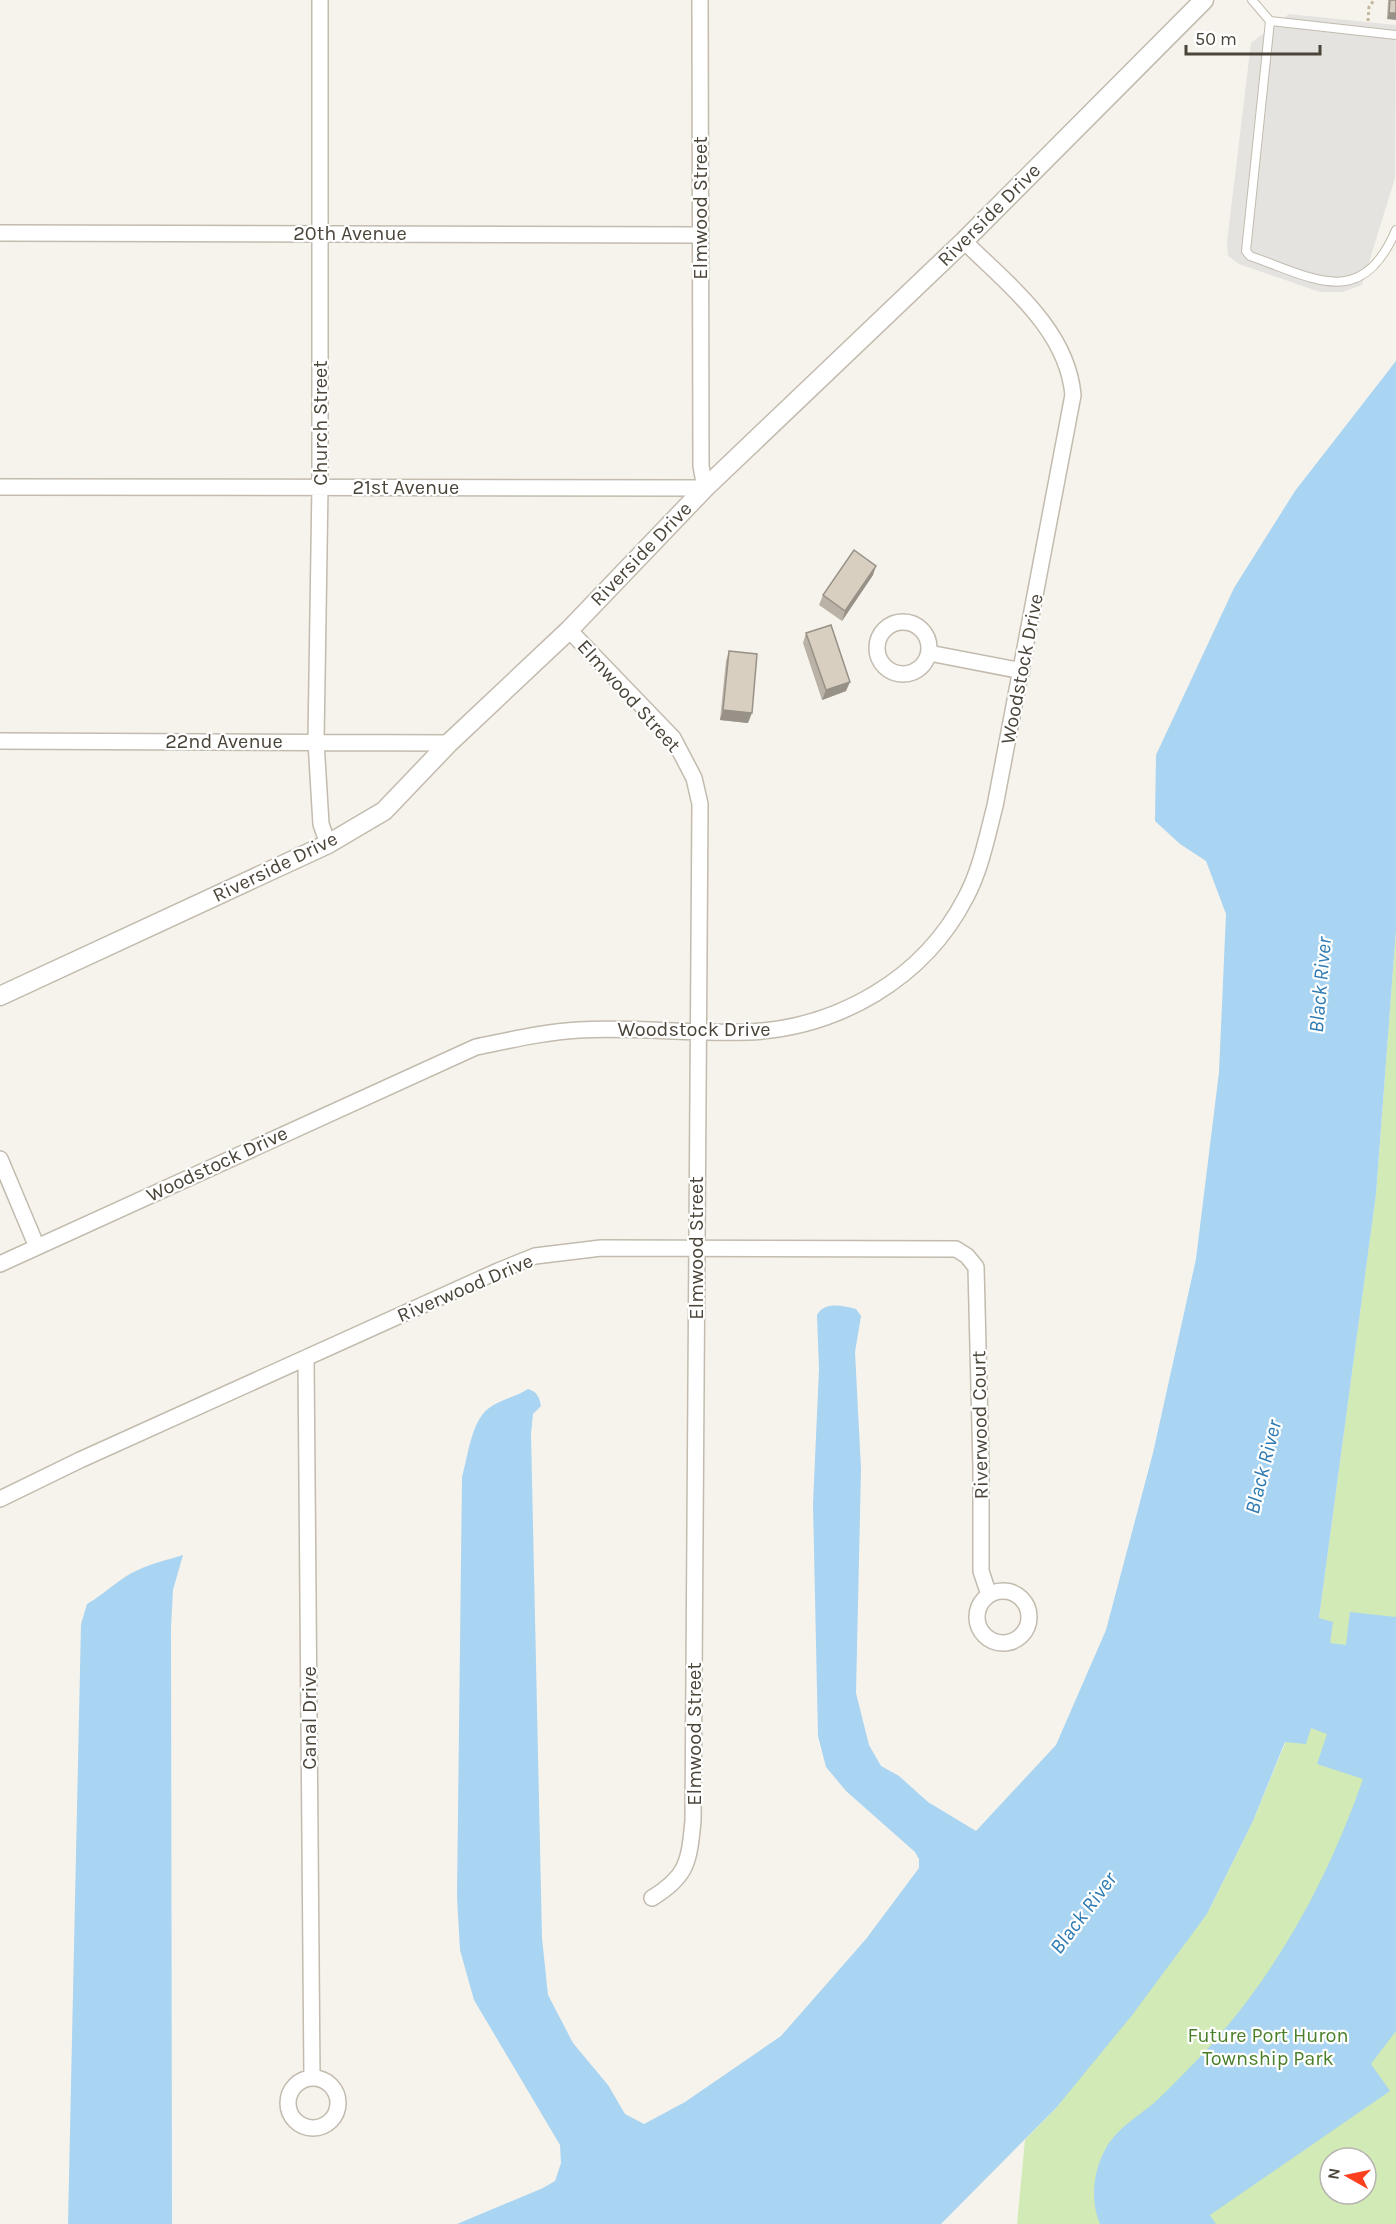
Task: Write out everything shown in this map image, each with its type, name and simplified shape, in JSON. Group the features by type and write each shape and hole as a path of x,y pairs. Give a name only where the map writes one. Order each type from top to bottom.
{"street":[{"name":"Church Street","path":"320,0 320,486 316,742 321,824 328,844"},
{"name":"Elmwood Street","path":"700,0 701,466 705,489"},
{"name":"Riverside Drive","path":"0,996 328,844 384,811 449,743 569,630 705,489 964,241 1203,0"},
{"name":"20th Avenue","path":"0,233 699,235"},
{"name":"Woodstock Drive","path":"0,1263 476,1047 542,1033 582,1030 697,1033 790,1028 842,1012 888,986 937,940 967,896 982,858 1022,671 1070,422 1072,382 1056,338 1033,311 964,241"},
{"name":"21st Avenue","path":"0,487 320,486 705,489"},
{"name":"Elmwood Street","path":"569,630 673,738 694,778 700,804 695,1249 693,1821 690,1848 683,1874 652,1898"},
{"path":"929,653 1022,671"},
{"name":"22nd Avenue","path":"0,741 449,743"},
{"path":"0,1159 38,1247"},
{"name":"Riverwood Drive","path":"0,1499 80,1460 535,1256 602,1248 956,1249 967,1256"},
{"name":"Riverwood Court","path":"967,1256 976,1267 978,1293 981,1571 989,1595"},
{"name":"Canal Drive","path":"306,1359 312,2078"}],"lane":[{"path":"1251,0 1270,21 1396,35"},
{"path":"1270,21 1244,245 1246,251 1250,256 1326,282 1353,280 1379,262 1396,230"}],"path":[{"path":"1366,32 1370,7 1374,0"}],"green space":[{"name":"Future Port Huron Township Park","path":"1396,930 1396,2224 1017,2224 1025,2140 1056,2108 1207,1914 1253,1821 1284,1746 1301,1693 1319,1618 1376,1194"}],"shaded area":[{"path":"1289,14 1396,25 1395,178 1362,285 1342,292 1320,292 1239,264 1228,256 1227,242 1251,43"}],"water":[{"name":"Black River","path":"1396,361 1396,930 1376,1194 1319,1618 1333,1622 1330,1643 1346,1645 1350,1612 1396,1617 1396,2031 1371,2064 1390,2091 1210,2215 1216,2224 1100,2224 1095,2206 1094,2187 1101,2159 1109,2143 1127,2124 1154,2103 1199,2058 1251,1996 1296,1928 1333,1855 1363,1779 1317,1764 1327,1734 1311,1728 1306,1744 1285,1742 1253,1821 1207,1914 1133,2014 1056,2108 941,2224 457,2224 555,2181 561,2163 560,2145 474,2000 460,1950 457,1897 462,1477 478,1421 489,1408 528,1389 536,1393 541,1406 533,1414 531,1434 542,1938 548,1995 573,2043 608,2085 625,2114 644,2124 685,2102 781,2036 866,1939 919,1868 919,1859 915,1852 846,1791 826,1767 818,1736 813,1504 819,1369 817,1315 820,1311 829,1306 840,1306 856,1309 861,1316 855,1352 861,1469 856,1693 869,1745 881,1766 899,1776 928,1802 976,1831 1056,1745 1106,1630 1153,1453 1196,1259 1219,1072 1226,914 1206,861 1180,844 1155,821 1156,755 1234,588 1295,491"},
{"path":"183,1555 173,1590 171,1627 172,2224 68,2224 81,1624 87,1604 125,1577 149,1565"}],"building":[{"path":"1390,0 1396,0 1396,13 1389,13"},
{"path":"854,550 876,566 845,611 823,595"},
{"path":"831,625 850,682 826,690 806,633"},
{"path":"729,651 757,654 752,713 723,710"}]}
